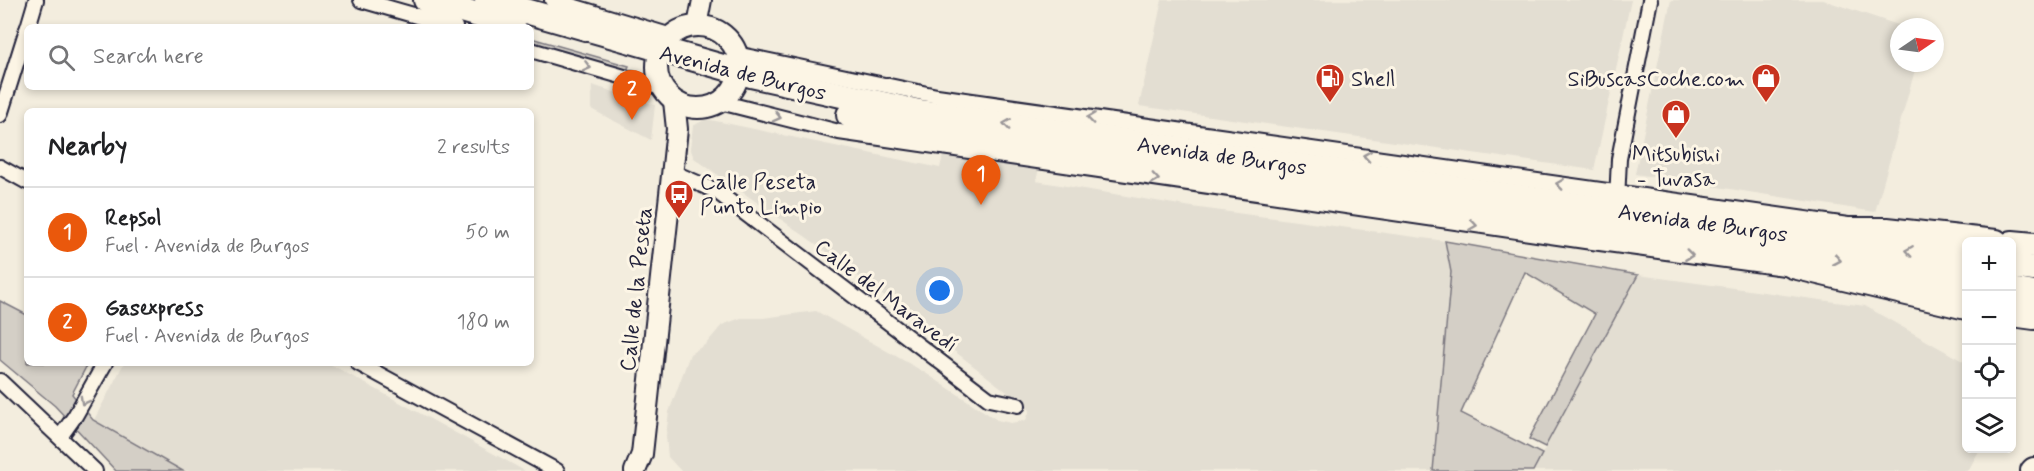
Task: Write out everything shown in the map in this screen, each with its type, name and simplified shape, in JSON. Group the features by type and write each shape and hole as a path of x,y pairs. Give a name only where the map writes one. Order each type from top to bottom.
{"highway":[{"path":"426,0 454,17 500,24"},
{"name":"Avenida de Burgos","path":"487,0 665,68"},
{"name":"Avenida de Burgos","path":"534,31 665,68 946,116 1063,141"},
{"name":"Avenida de Burgos","path":"732,78 844,114 924,130 1063,141 1471,190 1962,259"},
{"name":"Avenida de Burgos","path":"1105,147 1286,181 1353,191 1616,209 1731,245 1962,282"},
{"path":"1758,230 1887,230 1962,238"},
{"path":"2016,243 2034,245"},
{"path":"1731,245 1804,270 1962,306"},
{"path":"2016,267 2034,269"},
{"path":"2016,291 2034,294"},
{"path":"2016,315 2034,317"}],"main road":[{"path":"698,26 719,32 729,42 732,78 711,106 694,108 665,68 688,27 698,26"},
{"name":"Calle de la Peseta","path":"641,465 678,129 665,68"},
{"name":"Calle de la Peseta","path":"678,129 694,108"}],"street":[{"path":"28,24 36,0"},
{"name":"Avenida de Burgos","path":"552,0 665,68"},
{"path":"698,26 702,0"},
{"path":"1585,241 1612,237 1619,159 1650,0"},
{"path":"368,1 454,17 473,24"},
{"path":"0,114 24,38"},
{"name":"Avenida de Burgos","path":"534,50 665,68"},
{"name":"Avenida de Burgos","path":"732,78 878,84 937,96 1407,162 1616,209 1887,230"},
{"name":"Avenida de Burgos","path":"732,78 839,132 1031,159 1197,186 1804,270"},
{"path":"878,84 888,94 946,116"},
{"path":"1031,159 1051,157 1063,141 1060,121 1045,111"},
{"path":"1121,175 1105,165 1105,147 1117,129 1141,125"},
{"path":"871,137 924,130"},
{"path":"1407,162 1471,190"},
{"path":"0,167 24,180"},
{"name":"Calle del Maravedí","path":"672,172 716,191 989,399 1018,405"},
{"path":"1197,186 1286,181"},
{"path":"1353,191 1432,219"},
{"path":"60,437 75,416 103,366"},
{"path":"364,366 557,471"},
{"path":"0,381 94,471"}],"shaded area":[{"path":"1162,0 1631,0 1594,170 1139,106"},
{"path":"1671,0 1823,0 1890,22 1890,72 1914,72 1875,212 1635,174"},
{"path":"534,39 629,66 626,73 534,44"},
{"path":"592,85 655,105 651,140 591,109"},
{"path":"706,119 940,168 944,151 1040,164 1036,181 1192,207 1445,241 1451,272 1433,471 681,471 668,457 666,436 669,412 690,354 706,344 722,325 741,318 763,318 816,311 924,372 997,420 1011,423 1026,420 1030,410 823,249 694,158 690,148 693,126"},
{"path":"1445,241 1638,275 1545,447 1529,439 1595,314 1525,272 1461,413 1542,454 1533,471 1433,471 1451,272"},
{"path":"1638,275 1865,306 1962,361 1962,453 1978,453 1968,471 1533,471"},
{"path":"0,301 24,313 24,366 86,366 72,394 93,420 183,471 116,471 55,406 0,360"},
{"path":"122,366 333,366 525,471 183,471 94,420"}],"place":[{"name":"Shell","path":"1330,104"},
{"name":"SiBuscasCoche.com","path":"1766,104"},
{"name":"Gasexpress","path":"632,120"},
{"name":"Mitsubishi - Tuvasa","path":"1676,140"},
{"name":"Repsol","path":"981,205"},
{"name":"Calle Peseta Punto Limpio","path":"679,220"}]}
